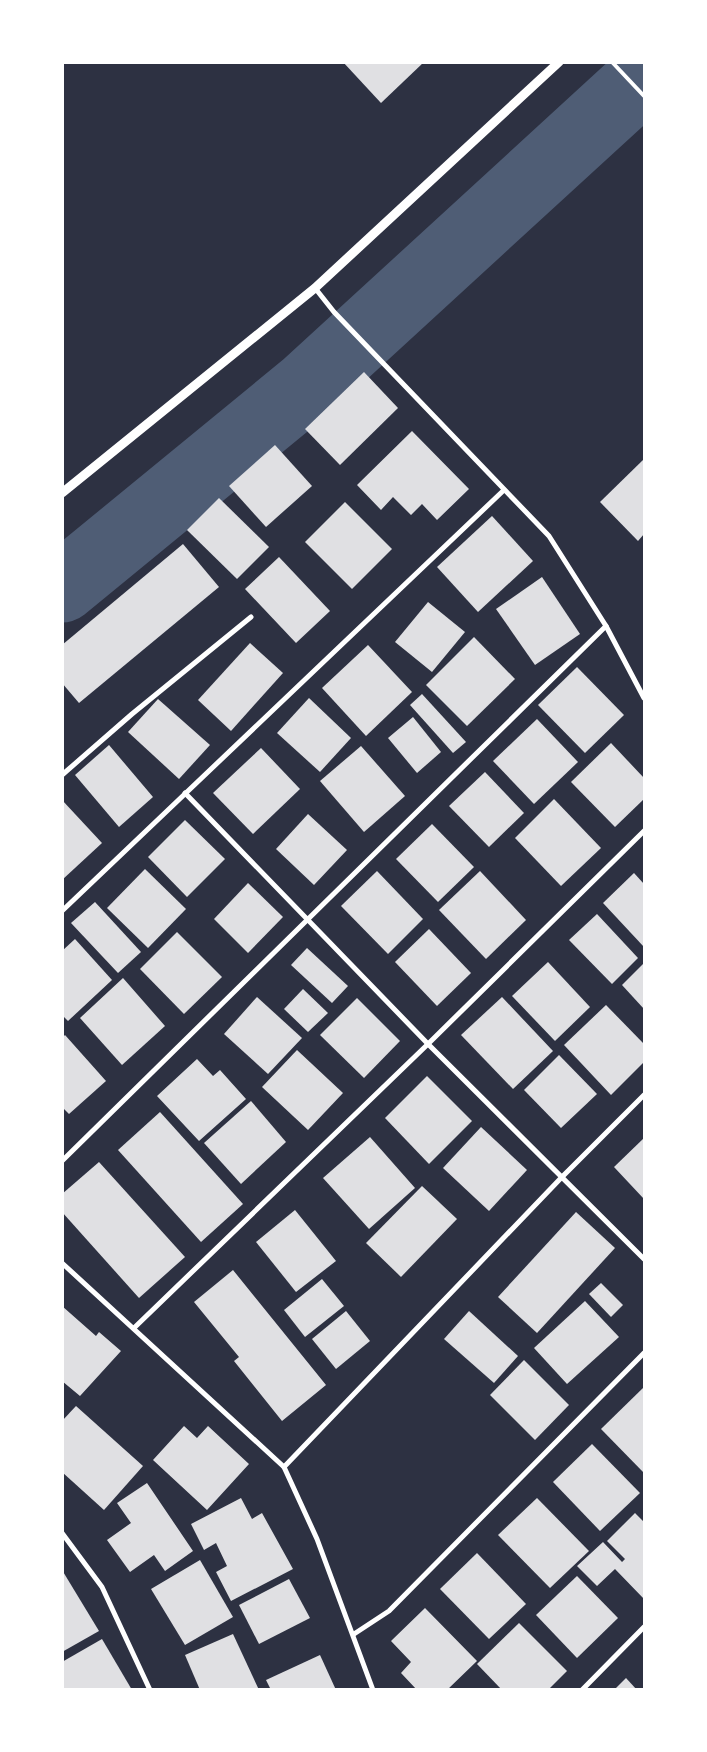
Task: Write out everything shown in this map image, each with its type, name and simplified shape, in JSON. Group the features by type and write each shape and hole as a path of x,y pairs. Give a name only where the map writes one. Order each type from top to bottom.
{"street":[{"path":"62,493 315,288 559,62"},
{"path":"315,288 334,312 549,536 606,626 644,698"},
{"path":"62,911 504,490"},
{"path":"62,775 132,714 251,617"},
{"path":"62,1161 606,626"},
{"path":"185,793 428,1044 644,1259"},
{"path":"134,1328 428,1044 644,831"},
{"path":"284,1467 561,1178 644,1095"},
{"path":"62,1263 284,1467 317,1539 354,1634 373,1690"},
{"path":"354,1634 389,1611 644,1353"},
{"path":"62,1533 102,1587 150,1690"},
{"path":"582,1690 644,1627"}],"lane":[{"path":"612,62 644,96"}],"building":[{"path":"343,62 424,62 381,103"},
{"path":"364,372 398,408 340,465 305,429"},
{"path":"412,431 469,489 437,520 422,504 411,515 393,497 381,510 357,485"},
{"path":"275,445 312,486 266,527 229,486"},
{"path":"644,459 644,534 638,541 600,502"},
{"path":"219,498 269,547 237,579 187,530"},
{"path":"345,502 392,549 352,589 305,542"},
{"path":"492,516 533,561 478,612 437,567"},
{"path":"183,544 219,587 79,703 62,683 62,645"},
{"path":"279,557 330,611 296,643 245,589"},
{"path":"542,577 580,634 535,665 496,609"},
{"path":"428,602 465,632 432,672 395,642"},
{"path":"474,637 515,679 467,726 426,685"},
{"path":"250,643 283,673 231,731 198,700"},
{"path":"368,645 412,692 366,736 322,688"},
{"path":"577,667 624,715 585,753 538,705"},
{"path":"422,694 466,742 453,753 410,705"},
{"path":"309,698 351,738 320,772 277,733"},
{"path":"158,699 210,745 179,779 128,732"},
{"path":"413,717 441,752 417,773 388,738"},
{"path":"537,719 578,762 534,804 493,761"},
{"path":"611,743 644,778 644,799 615,827 571,782"},
{"path":"109,745 153,797 119,827 75,775"},
{"path":"361,746 405,796 364,832 320,781"},
{"path":"261,748 300,789 253,834 213,793"},
{"path":"485,772 524,813 489,847 449,806"},
{"path":"554,799 601,848 561,886 515,838"},
{"path":"62,800 102,843 62,880"},
{"path":"308,814 347,850 314,885 276,849"},
{"path":"185,820 225,859 187,897 148,857"},
{"path":"432,824 474,867 438,902 396,859"},
{"path":"145,869 186,909 148,948 107,908"},
{"path":"377,871 423,919 388,954 341,906"},
{"path":"480,871 526,920 486,959 439,910"},
{"path":"634,873 644,884 644,947 603,903"},
{"path":"248,883 283,917 248,953 214,919"},
{"path":"95,902 141,952 118,973 71,923"},
{"path":"597,914 638,958 612,984 569,940"},
{"path":"429,929 471,973 437,1006 395,962"},
{"path":"177,932 222,977 184,1014 140,969"},
{"path":"75,939 112,980 68,1021 62,1015 62,951"},
{"path":"307,948 348,986 332,1003 291,965"},
{"path":"548,962 590,1007 555,1041 512,996"},
{"path":"644,963 644,1009 622,985"},
{"path":"123,978 165,1026 122,1065 80,1018"},
{"path":"303,989 328,1013 308,1032 284,1009"},
{"path":"257,997 302,1038 268,1074 224,1034"},
{"path":"502,997 553,1051 513,1089 461,1035"},
{"path":"357,998 400,1041 364,1078 320,1035"},
{"path":"606,1005 644,1044 644,1062 611,1095 564,1045"},
{"path":"65,1035 106,1081 69,1114 62,1107 62,1038"},
{"path":"297,1050 343,1093 308,1130 262,1087"},
{"path":"559,1055 597,1094 561,1128 524,1090"},
{"path":"197,1059 213,1076 220,1070 246,1099 199,1141 157,1096"},
{"path":"427,1076 472,1121 429,1164 385,1118"},
{"path":"251,1101 286,1142 241,1184 204,1143"},
{"path":"160,1112 243,1204 201,1242 118,1150"},
{"path":"481,1127 527,1170 489,1211 443,1168"},
{"path":"370,1137 415,1188 369,1229 323,1178"},
{"path":"644,1138 644,1199 614,1167"},
{"path":"99,1162 185,1257 139,1298 62,1212 62,1194"},
{"path":"422,1186 457,1219 401,1277 366,1243"},
{"path":"295,1210 336,1261 296,1292 256,1242"},
{"path":"576,1212 615,1248 537,1333 498,1297"},
{"path":"233,1270 326,1385 282,1421 234,1361 239,1357 194,1302"},
{"path":"322,1279 344,1306 305,1337 284,1310"},
{"path":"601,1283 623,1305 611,1317 589,1294"},
{"path":"585,1301 619,1337 567,1384 534,1348"},
{"path":"62,1306 96,1336 99,1332 121,1351 80,1396 62,1381"},
{"path":"346,1311 370,1341 336,1369 312,1339"},
{"path":"469,1311 518,1356 494,1383 444,1339"},
{"path":"524,1360 569,1405 535,1440 490,1395"},
{"path":"644,1387 644,1473 601,1429"},
{"path":"76,1406 143,1466 104,1510 62,1472 62,1421"},
{"path":"184,1426 197,1438 208,1426 249,1464 207,1510 153,1460"},
{"path":"592,1444 640,1493 600,1531 553,1482"},
{"path":"147,1483 193,1551 165,1571 154,1555 130,1572 107,1540 131,1523 117,1503"},
{"path":"241,1498 252,1519 262,1513 293,1569 231,1601 216,1572 227,1566 216,1543 204,1550 191,1524"},
{"path":"537,1498 589,1551 550,1588 498,1535"},
{"path":"635,1513 644,1522 644,1599 615,1569 597,1586 577,1566 603,1542 622,1562 625,1559 607,1541"},
{"path":"477,1553 526,1604 489,1639 440,1589"},
{"path":"200,1560 233,1617 185,1645 151,1589"},
{"path":"62,1570 99,1631 62,1652"},
{"path":"577,1576 618,1618 577,1658 536,1615"},
{"path":"289,1579 310,1618 259,1644 239,1605"},
{"path":"425,1608 477,1661 447,1690 417,1690 401,1673 411,1662 391,1641"},
{"path":"519,1623 567,1671 548,1690 502,1690 477,1664"},
{"path":"233,1634 259,1690 200,1690 185,1655"},
{"path":"102,1639 132,1690 62,1690 62,1662"},
{"path":"320,1655 336,1690 271,1690 266,1680"},
{"path":"626,1678 637,1690 614,1690"}],"waterway":[{"path":"613,62 639,83"},
{"path":"62,587 307,386 644,77"}]}
